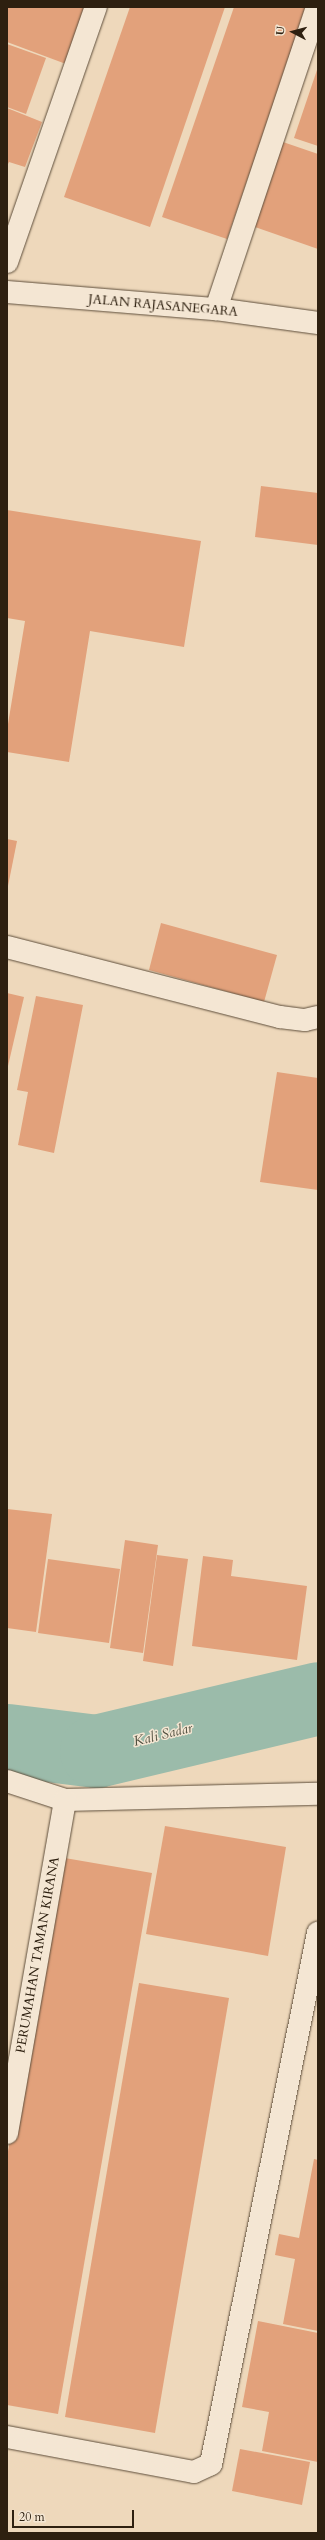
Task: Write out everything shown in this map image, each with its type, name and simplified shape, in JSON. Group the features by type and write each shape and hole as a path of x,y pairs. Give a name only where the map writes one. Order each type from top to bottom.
{"street":[{"path":"7,262 96,7"},
{"path":"216,309 317,7"},
{"name":"JALAN RAJASANEGARA","path":"7,292 216,309 318,323"},
{"path":"7,947 280,1017 305,1020 318,1017"},
{"path":"7,1781 65,1800 318,1794"},
{"name":"PERUMAHAN TAMAN KIRANA","path":"7,2133 65,1800"},
{"path":"7,2437 194,2472 204,2470 211,2464 318,1933"}],"building":[{"path":"7,7 87,7 66,64 7,42"},
{"path":"130,7 225,7 150,227 64,197"},
{"path":"234,7 307,7 227,239 162,217"},
{"path":"7,44 46,58 26,114 7,107"},
{"path":"318,67 318,146 294,138"},
{"path":"7,108 42,122 25,167 9,162 7,166"},
{"path":"283,142 318,154 318,249 255,227"},
{"path":"261,486 318,493 318,545 255,537"},
{"path":"7,510 201,541 184,647 90,631 69,762 7,752 7,730 25,621 7,618"},
{"path":"7,839 17,841 8,886 7,886"},
{"path":"161,923 277,955 264,1002 149,970"},
{"path":"7,993 24,997 8,1066 7,1066"},
{"path":"36,996 83,1005 54,1153 18,1145 28,1092 17,1090"},
{"path":"277,1072 318,1078 318,1190 260,1182"},
{"path":"7,1509 52,1514 36,1632 7,1628"},
{"path":"125,1540 158,1545 143,1653 110,1648"},
{"path":"157,1555 188,1559 173,1666 143,1661"},
{"path":"203,1556 233,1560 231,1576 307,1586 297,1660 192,1646"},
{"path":"48,1559 120,1569 109,1643 38,1633"},
{"path":"165,1826 286,1847 268,1956 146,1934"},
{"path":"59,1857 152,1873 58,2414 7,2405 7,2157"},
{"path":"139,1983 229,1998 155,2433 65,2417"},
{"path":"314,2159 318,2160 318,2331 283,2324 295,2259 275,2255 279,2234 299,2238"},
{"path":"258,2321 318,2333 318,2462 262,2451 269,2412 242,2407"},
{"path":"240,2449 310,2462 302,2505 232,2491"}],"waterway":[{"name":"Kali Sadar","path":"7,1740 96,1751 318,1698"}]}
